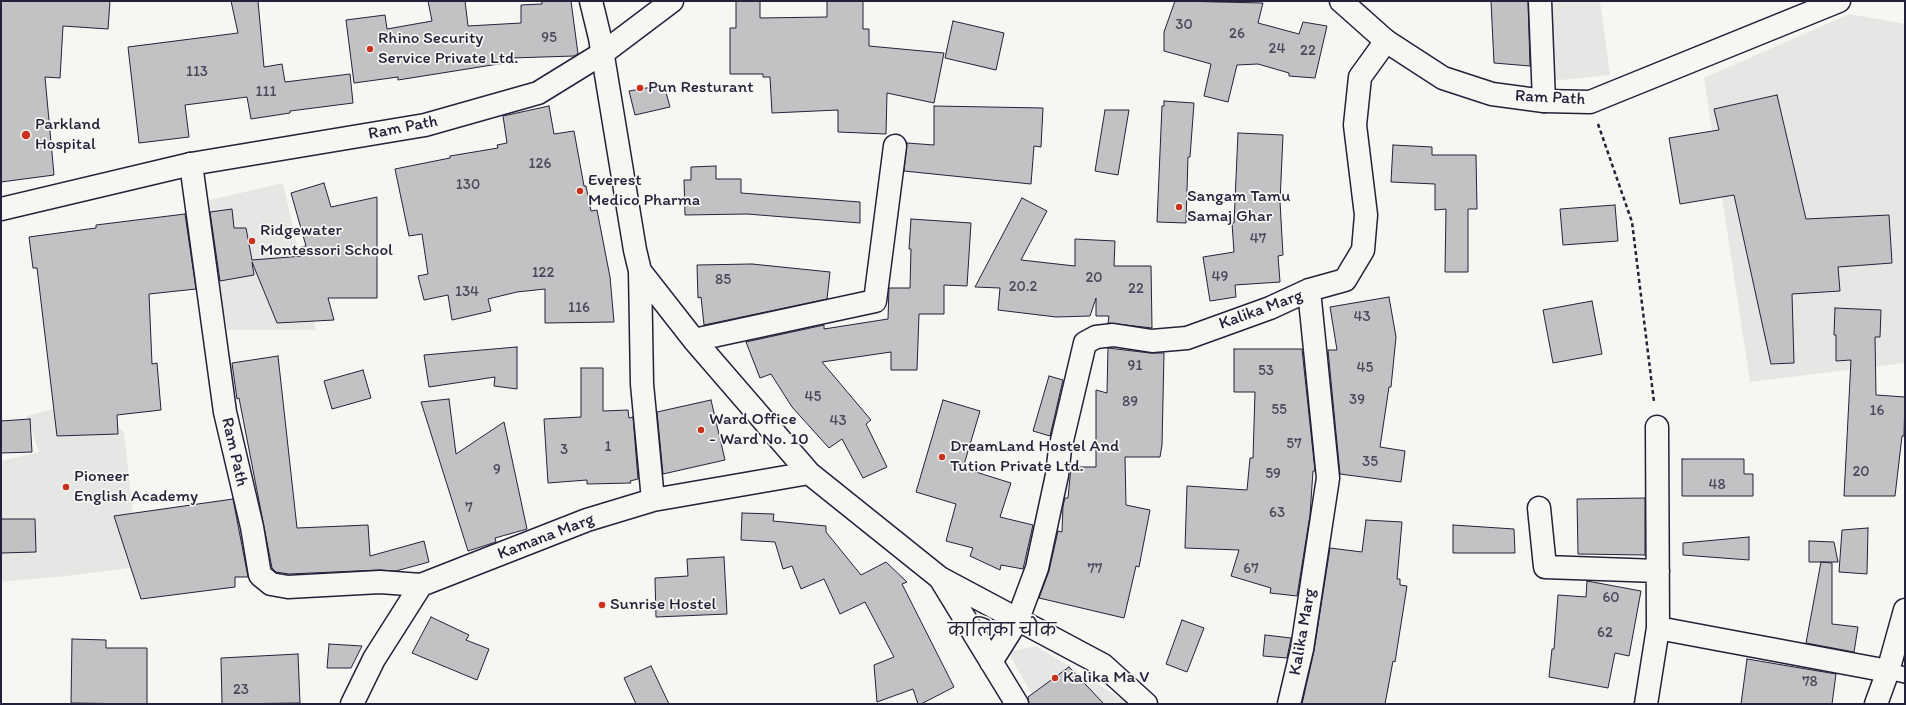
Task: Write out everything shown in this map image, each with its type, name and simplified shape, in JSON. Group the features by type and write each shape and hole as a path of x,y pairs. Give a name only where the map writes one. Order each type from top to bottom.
{"street":[{"path":"591,1 603,53 635,250 640,271 642,384 653,500"},
{"name":"Ram Path","path":"1,209 191,164 425,125 538,93 603,53 672,1"},
{"name":"Ram Path","path":"1341,1 1386,40 1443,78 1492,94 1544,101 1590,102 1828,3"},
{"path":"1540,1 1544,101"},
{"path":"1309,290 1345,280 1363,250 1366,215 1355,125 1360,77 1386,40"},
{"path":"694,340 875,301 895,146"},
{"name":"Ram Path","path":"191,164 225,412 252,527 260,575 271,584 288,587 380,582 421,585"},
{"path":"640,271 694,340 809,473 940,578 1103,665 1146,704"},
{"name":"Kalika Marg","path":"1018,619 1037,568 1057,475 1060,449 1085,343 1096,337 1113,335 1152,341 1187,338 1270,308 1309,290 1328,478 1302,649 1290,704"},
{"path":"1646,704 1658,628 1656,427"},
{"name":"Kamana Marg","path":"421,585 587,520 653,500 809,473"},
{"path":"1539,508 1545,567 1658,570"},
{"path":"940,578 1017,704"},
{"path":"352,704 374,659 421,585"},
{"path":"1876,704 1896,673 1905,610"},
{"path":"991,662 1018,619"},
{"path":"1658,628 1896,673"}],"path":[{"path":"1590,102 1632,222 1656,427"}],"shaded area":[{"path":"1550,1 1600,1 1610,75 1551,81"},
{"path":"1849,14 1905,24 1905,363 1750,382 1704,78"},
{"name":"Ridgewater Montessori School","path":"283,183 316,330 228,330 212,269 206,201"},
{"name":"Pioneer English Academy","path":"53,409 99,411 124,432 133,513 114,516 130,568 1,582 1,461 39,452 27,416"},
{"name":"Kalika Ma V","path":"1036,646 1130,704 1037,704 1008,652"}],"building":[{"path":"1,1 110,1 108,29 63,26 60,78 45,77 54,175 1,182"},
{"path":"231,1 258,1 264,67 282,64 285,82 350,74 353,103 290,111 290,113 251,119 247,97 185,105 189,137 139,143 128,47 238,33"},
{"path":"428,1 465,1 468,26 521,23 521,5 542,4 542,1 571,1 578,54 574,56 511,58 511,62 398,80 398,77 354,83 346,20 385,15 387,29 432,21"},
{"path":"736,1 760,1 760,18 827,17 827,1 863,1 863,29 869,29 869,46 944,53 934,103 887,93 886,134 838,132 838,110 772,113 770,77 763,77 763,74 730,74 730,28 736,28"},
{"path":"1175,1 1263,3 1258,23 1299,34 1303,22 1327,26 1315,78 1289,76 1289,73 1258,64 1237,65 1228,102 1204,96 1211,64 1164,51 1164,32"},
{"path":"1491,1 1528,1 1530,66 1494,63"},
{"path":"953,21 1004,33 996,70 945,58"},
{"path":"664,85 670,107 635,115 629,91"},
{"path":"1777,95 1806,219 1889,215 1892,263 1838,267 1840,291 1792,294 1794,363 1771,364 1734,195 1680,204 1669,138 1719,130 1714,109"},
{"path":"1164,101 1194,103 1190,157 1188,157 1186,223 1157,222 1162,106 1164,106"},
{"path":"549,106 554,134 574,131 584,186 586,186 591,211 597,210 610,277 614,322 545,323 545,289 517,292 488,299 491,311 452,320 448,295 424,300 418,276 428,274 422,234 409,236 395,169 450,158 450,156 498,148 497,145 507,143 503,116"},
{"path":"934,106 1043,108 1041,147 1034,146 1031,184 904,171 907,143 934,145"},
{"path":"1105,110 1129,110 1118,175 1095,171"},
{"path":"1238,133 1283,135 1280,202 1283,255 1278,256 1280,282 1235,285 1236,297 1210,301 1203,257 1234,252 1232,223 1234,223"},
{"path":"1393,145 1432,147 1432,155 1476,155 1477,209 1468,209 1468,272 1445,272 1446,209 1435,210 1435,184 1391,182"},
{"path":"716,166 716,179 741,179 741,193 860,202 860,223 747,214 685,215 684,180 691,180 691,167"},
{"path":"324,183 331,207 377,197 377,298 328,298 334,320 277,323 252,262 254,275 220,281 210,212 232,209 234,228 246,228 252,260 303,256 301,247 306,246 291,193"},
{"path":"1022,198 1047,211 1021,260 1075,266 1075,239 1115,241 1114,266 1151,266 1152,328 1108,323 1109,316 1096,316 1096,298 1090,316 1056,317 998,310 1000,288 975,287"},
{"path":"1615,205 1618,241 1563,245 1560,209"},
{"path":"185,214 196,289 149,294 152,364 157,363 161,410 117,415 118,434 57,436 37,268 33,268 29,237 96,228 96,225"},
{"path":"911,219 971,223 967,286 944,285 944,314 919,314 917,370 891,370 891,352 822,362 871,420 866,424 887,467 863,478 842,439 829,448 792,407 771,374 760,378 746,342 824,325 824,329 888,319 889,288 910,288 911,249 909,249"},
{"path":"752,264 830,272 827,299 704,325 701,297 698,298 697,265"},
{"path":"1389,297 1396,337 1391,387 1389,387 1380,447 1405,451 1401,482 1340,474 1328,350 1337,350 1330,307"},
{"path":"1592,301 1602,354 1553,363 1543,310"},
{"path":"1835,308 1881,310 1880,337 1875,337 1876,395 1905,397 1904,436 1902,436 1895,496 1844,496 1851,360 1836,361 1836,335 1834,335"},
{"path":"517,347 517,389 494,386 495,377 429,387 424,355"},
{"path":"1108,348 1150,353 1164,353 1162,445 1160,457 1125,457 1126,505 1150,510 1139,567 1136,566 1124,618 1039,598 1049,571 1058,531 1062,532 1063,506 1065,498 1068,498 1071,467 1096,467 1096,390 1107,393"},
{"path":"1234,349 1302,349 1315,471 1313,471 1310,515 1297,596 1270,593 1271,588 1231,576 1239,550 1185,548 1187,486 1247,490 1250,458 1253,458 1255,392 1234,392"},
{"path":"278,356 297,528 368,525 370,556 424,541 429,562 396,571 379,570 289,574 276,572 272,568 239,398 237,399 232,363"},
{"path":"581,368 603,368 603,411 628,410 629,418 633,417 638,479 630,481 631,483 587,484 587,480 548,483 544,419 581,417"},
{"path":"363,370 371,398 332,409 324,381"},
{"path":"1049,376 1063,380 1050,436 1033,431"},
{"path":"449,399 456,454 504,422 527,529 495,538 496,542 468,551 421,402"},
{"path":"711,400 725,460 663,474 657,412"},
{"path":"943,400 980,411 963,468 1011,483 1000,517 1033,525 1023,569 1001,565 1000,570 970,556 973,548 946,541 956,504 916,492"},
{"path":"30,419 32,452 1,453 1,421"},
{"path":"1682,459 1744,459 1744,474 1753,474 1753,496 1682,496"},
{"path":"1645,498 1645,555 1578,554 1577,499"},
{"path":"233,499 248,577 235,577 235,587 141,599 114,516"},
{"path":"742,513 774,514 773,521 826,526 826,532 861,575 886,562 907,582 902,584 954,687 921,704 918,704 913,689 877,702 874,665 894,657 865,602 840,614 824,579 801,589 792,566 783,569 775,542 741,540"},
{"path":"1,519 35,519 36,552 1,553"},
{"path":"1366,520 1402,522 1397,579 1400,579 1400,585 1407,586 1395,662 1393,661 1385,704 1302,704 1314,651 1330,548 1362,552"},
{"path":"1453,525 1514,529 1515,553 1453,553"},
{"path":"1868,528 1867,574 1839,572 1842,530"},
{"path":"1749,537 1749,560 1683,555 1683,543"},
{"path":"1809,541 1834,542 1838,562 1809,562"},
{"path":"724,557 727,614 656,617 655,578 688,576 687,559"},
{"path":"1821,562 1832,563 1832,624 1858,627 1854,652 1806,643"},
{"path":"1587,581 1641,591 1629,656 1615,653 1608,688 1549,677 1552,649 1554,649 1558,595 1586,597"},
{"path":"431,617 469,635 466,640 489,649 477,680 412,653"},
{"path":"1182,620 1204,628 1187,672 1166,664"},
{"path":"1265,635 1291,638 1287,658 1263,656"},
{"path":"72,639 106,640 106,648 147,648 147,704 71,703"},
{"path":"329,644 362,646 351,668 327,668"},
{"path":"298,654 300,703 222,704 221,658"},
{"path":"1747,659 1836,674 1832,704 1741,704"},
{"path":"651,666 669,704 636,704 624,678"},
{"path":"1069,667 1104,704 1029,704 1028,697"}],"place":[{"name":"Rhino Security Service Private Ltd.","path":"370,49"},
{"name":"Pun Resturant","path":"640,88"},
{"name":"Parkland Hospital","path":"26,135"},
{"name":"Everest Medico Pharma","path":"580,191"},
{"name":"Sangam Tamu Samaj Ghar","path":"1179,207"},
{"name":"Ridgewater Montessori School","path":"252,241"},
{"name":"Ward Office - Ward No. 10","path":"701,430"},
{"name":"DreamLand Hostel And Tution Private Ltd.","path":"942,457"},
{"name":"Pioneer English Academy","path":"66,487"},
{"name":"Sunrise Hostel","path":"602,605"},
{"name":"Kalika Ma V","path":"1055,678"}],"district":[{"name":"कालिका चोक","path":"1002,631"}]}
